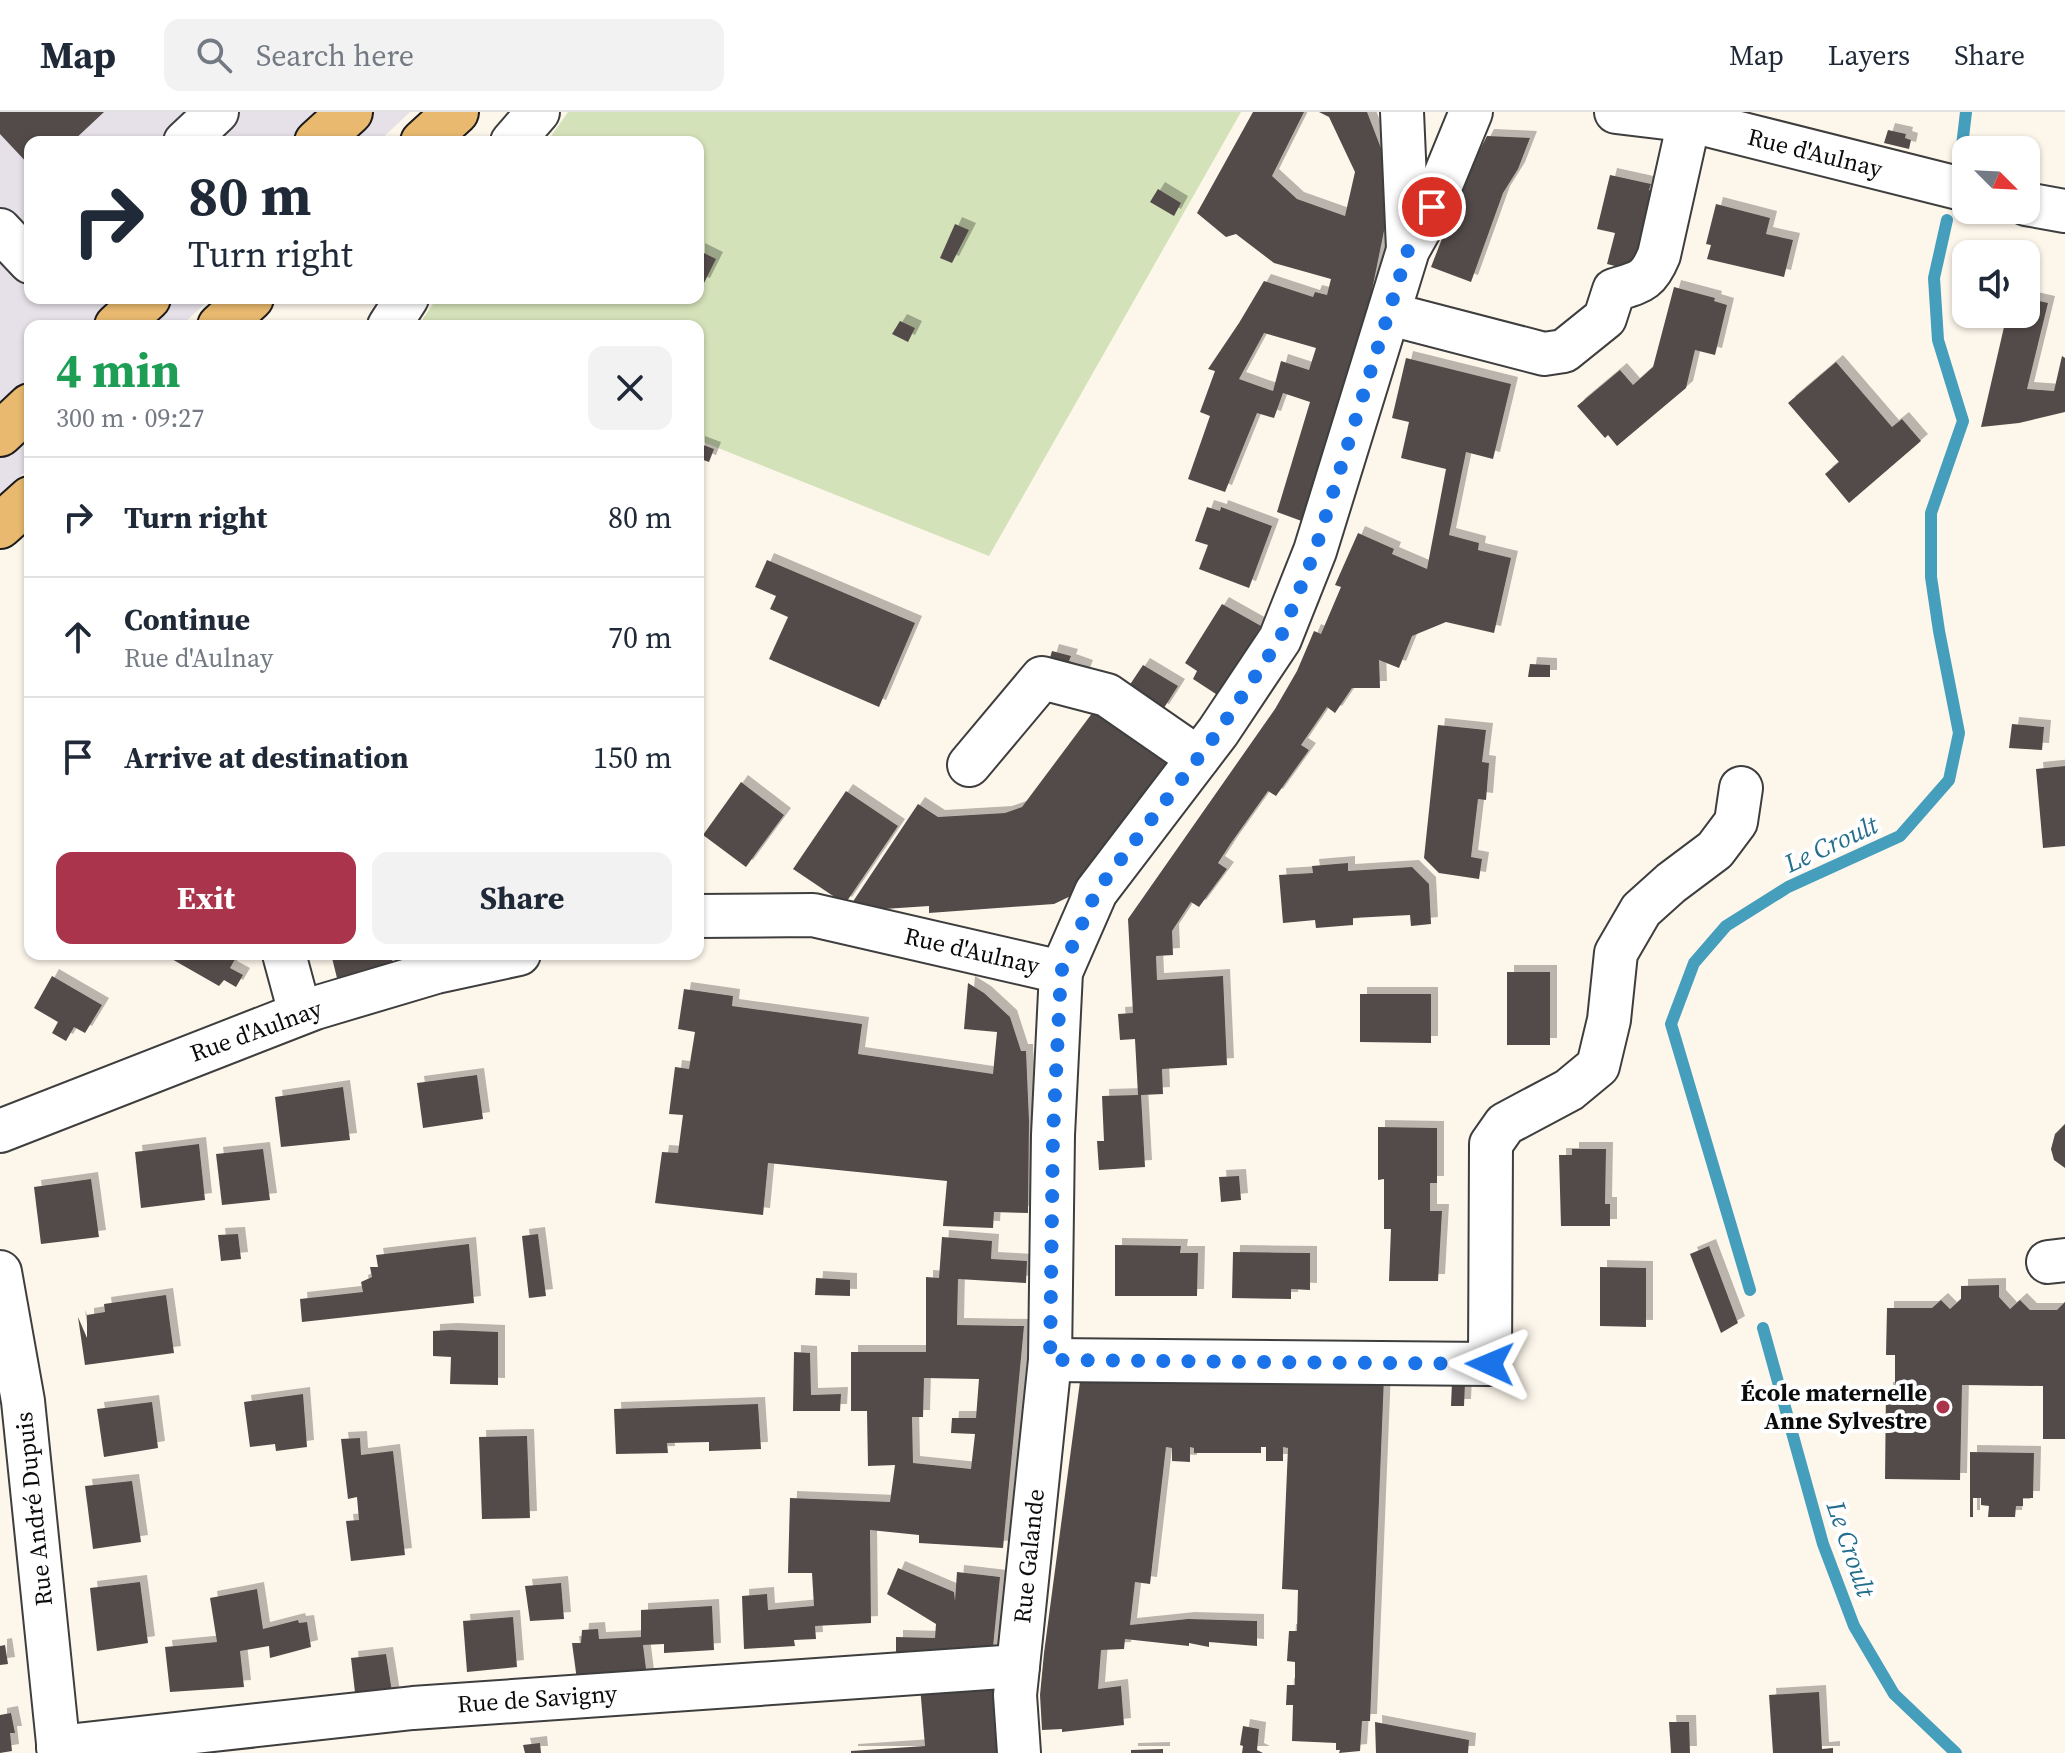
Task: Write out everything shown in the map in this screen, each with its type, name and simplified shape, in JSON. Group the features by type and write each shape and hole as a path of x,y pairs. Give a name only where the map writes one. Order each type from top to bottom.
{"main road":[{"path":"324,136 350,112"},
{"path":"430,136 456,112"},
{"path":"124,320 141,304"},
{"path":"227,320 244,304"},
{"path":"0,434 24,412"},
{"path":"0,526 24,504"}],"street":[{"path":"191,136 217,112"},
{"path":"516,136 538,112"},
{"name":"Rue d'Aulnay","path":"1402,112 1408,250"},
{"name":"Rue d'Aulnay","path":"704,916 813,915 1061,972 1096,892 1198,758 1280,639 1315,551 1408,250 1432,207 1471,112"},
{"name":"Rue d'Aulnay","path":"1616,112 1691,117 1952,186"},
{"path":"1390,314 1544,354 1564,351 1577,343 1605,318 1614,290 1643,281 1652,271 1659,255 1691,117"},
{"path":"2040,207 2065,211"},
{"path":"0,230 24,256"},
{"path":"969,765 1042,678 1107,695 1198,758"},
{"path":"1050,1360 1490,1364 1491,1144 1505,1124 1569,1090 1598,1066 1609,1020 1616,953 1641,910 1715,850 1736,822 1741,788"},
{"path":"286,960 300,1013"},
{"name":"Rue d'Aulnay","path":"0,1131 300,1013 436,972 491,960"},
{"name":"Rue Galande","path":"1019,1753 1015,1695 1050,1360 1053,1135 1061,972"},
{"name":"Rue André Dupuis","path":"0,1272 23,1401 58,1750"},
{"name":"Rue de Savigny","path":"58,1750 413,1708 1018,1666"}],"shaded area":[{"path":"0,112 410,112 384,136 24,136 24,304 205,304 187,320 24,320 24,473 0,495"}],"green space":[{"path":"568,112 1241,112 989,556 704,442 704,320 422,320 433,304 704,304 704,136 551,136"}],"building":[{"path":"0,112 104,112 78,136 24,136 24,160 0,134"},
{"path":"1253,112 1304,112 1272,176 1297,199 1345,216 1355,172 1329,117 1319,112 1367,112 1394,182 1363,334 1307,523 1277,512 1310,402 1283,393 1274,418 1257,413 1225,492 1188,479 1210,416 1200,412 1215,371 1208,369 1264,281 1313,297 1315,292 1327,295 1331,279 1274,263 1236,234 1226,237 1197,213","holes":["1264,333 1316,348 1309,370 1281,361 1273,391 1239,379"]},
{"path":"1888,130 1906,134 1905,138 1911,140 1909,149 1884,143"},
{"path":"1487,136 1530,138 1518,169 1503,193 1471,282 1431,267 1468,172"},
{"path":"1610,175 1651,184 1649,190 1664,194 1639,272 1607,264 1615,233 1597,229"},
{"path":"1158,189 1181,203 1174,216 1150,202"},
{"path":"1716,204 1770,218 1766,234 1793,240 1784,277 1707,259 1711,245 1706,244"},
{"path":"955,224 969,230 952,263 940,258"},
{"path":"704,253 716,259 704,283"},
{"path":"1674,287 1715,298 1714,301 1727,305 1715,355 1695,350 1686,388 1617,446 1608,435 1605,438 1577,406 1620,370 1633,385 1653,367"},
{"path":"2040,301 2048,303 2027,389 2054,391 2062,356 2065,358 2065,412 2019,423 1981,427 2004,328 2040,328"},
{"path":"900,321 915,328 908,342 892,334"},
{"path":"1406,358 1511,384 1493,459 1466,452 1449,535 1479,543 1478,550 1511,558 1494,633 1446,622 1412,636 1399,668 1379,660 1380,688 1352,688 1335,713 1327,707 1301,745 1309,750 1276,796 1268,791 1218,863 1227,869 1199,907 1191,902 1172,931 1173,955 1156,956 1157,980 1223,976 1227,1065 1162,1069 1163,1094 1141,1095 1145,1167 1099,1170 1097,1141 1104,1141 1102,1096 1138,1095 1135,1039 1120,1040 1118,1014 1133,1013 1128,919 1275,709 1297,671 1314,631 1321,634 1341,587 1335,585 1358,533 1394,549 1392,554 1427,569 1446,469 1401,458 1409,422 1392,418"},
{"path":"1836,362 1892,427 1902,419 1921,441 1849,503 1825,474 1839,462 1788,403"},
{"path":"704,445 714,449 709,462 704,460"},
{"path":"1207,507 1220,511 1221,507 1272,526 1249,588 1199,569 1208,545 1195,541"},
{"path":"767,560 915,623 879,707 769,659 788,617 770,609 776,596 755,587"},
{"path":"1222,604 1261,626 1219,696 1193,679 1197,671 1185,663"},
{"path":"1052,651 1071,656 1069,661 1086,667 1082,677 1047,668"},
{"path":"1530,664 1550,665 1550,677 1528,677"},
{"path":"1143,665 1178,686 1162,711 1125,692"},
{"path":"1099,704 1174,761 1075,894 1054,904 929,913 929,906 884,909 850,906 918,804 938,817 1005,813 1022,807"},
{"path":"2012,724 2044,727 2042,750 2009,748"},
{"path":"1438,725 1486,730 1482,762 1489,763 1486,800 1478,799 1471,857 1482,859 1479,879 1439,873 1424,858"},
{"path":"2065,766 2065,846 2043,848 2036,769"},
{"path":"741,782 784,815 746,867 704,834"},
{"path":"846,791 898,826 845,904 793,869"},
{"path":"1348,863 1348,871 1412,867 1429,884 1431,924 1411,926 1410,915 1353,918 1353,925 1316,928 1315,920 1283,923 1279,875 1313,873 1312,866"},
{"path":"174,960 235,960 230,968 243,975 236,987 224,980 219,986"},
{"path":"332,960 392,960 393,963 337,978"},
{"path":"1507,972 1550,972 1550,1045 1507,1045"},
{"path":"52,976 102,1005 85,1033 74,1027 66,1041 52,1033 58,1022 34,1008"},
{"path":"968,983 1010,1017 1021,1051 1026,1051 1028,1213 994,1212 993,1228 943,1226 947,1181 768,1163 763,1215 655,1203 662,1152 678,1153 683,1115 669,1114 675,1067 689,1069 695,1032 678,1029 684,989 733,996 732,1006 862,1024 858,1054 993,1074 997,1032 964,1029"},
{"path":"1360,994 1431,994 1431,1043 1360,1042"},
{"path":"477,1075 483,1119 423,1128 417,1083"},
{"path":"343,1087 350,1140 281,1147 275,1097"},
{"path":"2065,1124 2065,1168 2054,1160 2051,1149 2055,1134"},
{"path":"1378,1127 1437,1128 1437,1183 1430,1183 1430,1211 1442,1211 1438,1281 1389,1281 1391,1229 1384,1229 1384,1179 1378,1180"},
{"path":"199,1144 205,1200 141,1208 135,1152"},
{"path":"263,1149 270,1200 222,1205 216,1154"},
{"path":"1572,1149 1606,1149 1605,1204 1610,1204 1610,1226 1561,1226 1559,1155 1572,1155"},
{"path":"1239,1176 1241,1200 1221,1202 1219,1177"},
{"path":"91,1179 99,1237 41,1244 34,1187"},
{"path":"238,1234 241,1259 221,1261 218,1235"},
{"path":"538,1234 546,1296 529,1298 522,1236"},
{"path":"942,1237 992,1241 991,1259 1027,1261 1026,1283 958,1279 957,1325 1024,1326 1003,1548 919,1543 919,1535 870,1530 871,1623 815,1626 816,1639 794,1640 795,1646 744,1649 742,1596 767,1594 768,1610 814,1606 812,1573 788,1573 790,1498 890,1502 895,1465 868,1466 867,1411 851,1411 851,1352 926,1352 926,1277 939,1278","holes":["924,1378 979,1379 976,1418 952,1418 951,1433 975,1434 971,1469 913,1463 912,1417 923,1417"]},
{"path":"469,1244 474,1303 302,1322 300,1299 363,1292 361,1282 372,1277 370,1267 378,1267 376,1255"},
{"path":"1115,1245 1181,1246 1180,1253 1198,1253 1197,1296 1115,1296"},
{"path":"1709,1246 1738,1323 1721,1333 1690,1254"},
{"path":"1233,1252 1310,1253 1310,1290 1291,1289 1291,1299 1232,1298"},
{"path":"1600,1267 1646,1268 1646,1327 1600,1326"},
{"path":"816,1278 850,1280 850,1296 815,1295"},
{"path":"1999,1285 1999,1297 2010,1309 2020,1300 2030,1310 2057,1310 2065,1302 2065,1439 2043,1439 2043,1386 1962,1385 1960,1480 1885,1479 1886,1389 1895,1389 1895,1355 1886,1355 1887,1308 1932,1308 1941,1300 1950,1309 1961,1299 1961,1286"},
{"path":"166,1295 174,1353 85,1365 78,1317 87,1338 87,1315 105,1312 104,1304"},
{"path":"433,1331 498,1332 498,1385 450,1384 451,1357 433,1356"},
{"path":"794,1352 810,1353 811,1395 841,1394 840,1411 793,1411"},
{"path":"1081,1374 1384,1377 1370,1721 1362,1721 1360,1751 1339,1753 1336,1743 1292,1741 1293,1705 1286,1705 1287,1685 1295,1685 1295,1662 1287,1661 1289,1631 1297,1631 1298,1590 1282,1589 1288,1448 1283,1447 1283,1461 1266,1461 1266,1447 1261,1447 1261,1453 1194,1453 1194,1448 1190,1447 1190,1462 1172,1461 1172,1448 1166,1447 1150,1584 1135,1582 1130,1625 1188,1619 1257,1621 1257,1646 1209,1642 1209,1647 1189,1643 1189,1646 1125,1639 1124,1649 1101,1650 1098,1689 1121,1686 1124,1725 1062,1732 1062,1729 1042,1730 1040,1695 1044,1653"},
{"path":"1452,1382 1465,1383 1464,1406 1451,1406"},
{"path":"303,1394 307,1447 276,1451 275,1444 250,1447 244,1402"},
{"path":"152,1402 158,1448 104,1457 97,1409"},
{"path":"758,1404 761,1449 709,1451 709,1442 667,1443 668,1453 616,1454 614,1409"},
{"path":"527,1436 530,1518 482,1519 479,1437"},
{"path":"360,1438 361,1455 393,1451 405,1555 351,1561 346,1521 359,1520 357,1497 348,1499 341,1439"},
{"path":"1970,1452 2034,1453 2033,1498 2023,1498 2023,1506 2016,1506 2015,1517 1988,1517 1989,1506 1981,1505 1981,1498 1973,1498 1973,1517 1970,1517"},
{"path":"132,1481 141,1542 93,1549 85,1486"},
{"path":"898,1568 954,1592 955,1601 957,1572 1000,1577 992,1657 896,1664 896,1637 935,1638 936,1624 887,1594"},
{"path":"140,1582 148,1643 97,1651 90,1588"},
{"path":"561,1583 564,1619 530,1621 525,1586"},
{"path":"257,1589 263,1629 298,1620 299,1623 307,1622 311,1647 270,1658 269,1646 240,1651 244,1687 170,1692 165,1647 217,1642 210,1598"},
{"path":"712,1606 714,1650 664,1653 664,1644 643,1645 647,1677 577,1680 572,1643 581,1643 582,1630 598,1629 599,1639 641,1637 641,1610"},
{"path":"513,1617 517,1667 467,1672 463,1621"},
{"path":"5,1645 8,1664 0,1665 0,1646"},
{"path":"386,1654 393,1698 356,1701 351,1658"},
{"path":"995,1681 998,1753 851,1753 925,1746 920,1686"},
{"path":"1819,1692 1822,1749 1833,1748 1833,1753 1773,1753 1769,1695"},
{"path":"11,1713 15,1733 10,1733 12,1751 0,1753 0,1715"},
{"path":"1375,1722 1469,1740 1468,1753 1376,1753"},
{"path":"1669,1722 1689,1722 1690,1753 1671,1753"},
{"path":"1243,1726 1259,1729 1257,1750 1263,1753 1242,1753"},
{"path":"540,1743 541,1753 525,1753 523,1745"},
{"path":"1163,1749 1163,1753 1131,1753 1131,1750"}],"waterway":[{"name":"Le Croult","path":"1963,136 1966,112"},
{"name":"Le Croult","path":"1750,1290 1671,1024 1694,963 1726,926 1788,887 1900,836 1949,780 1959,733 1931,577 1931,513 1963,421 1938,340 1934,278 1947,220"},
{"name":"Le Croult","path":"1763,1328 1823,1544 1854,1626 1894,1694 1956,1753"}],"place":[{"name":"École maternelle Anne Sylvestre","path":"1943,1407"}],"route":[{"path":"1432,207 1408,250 1315,551 1280,639 1218,732 1096,892 1061,972 1053,1135 1050,1360 1490,1364"}]}
